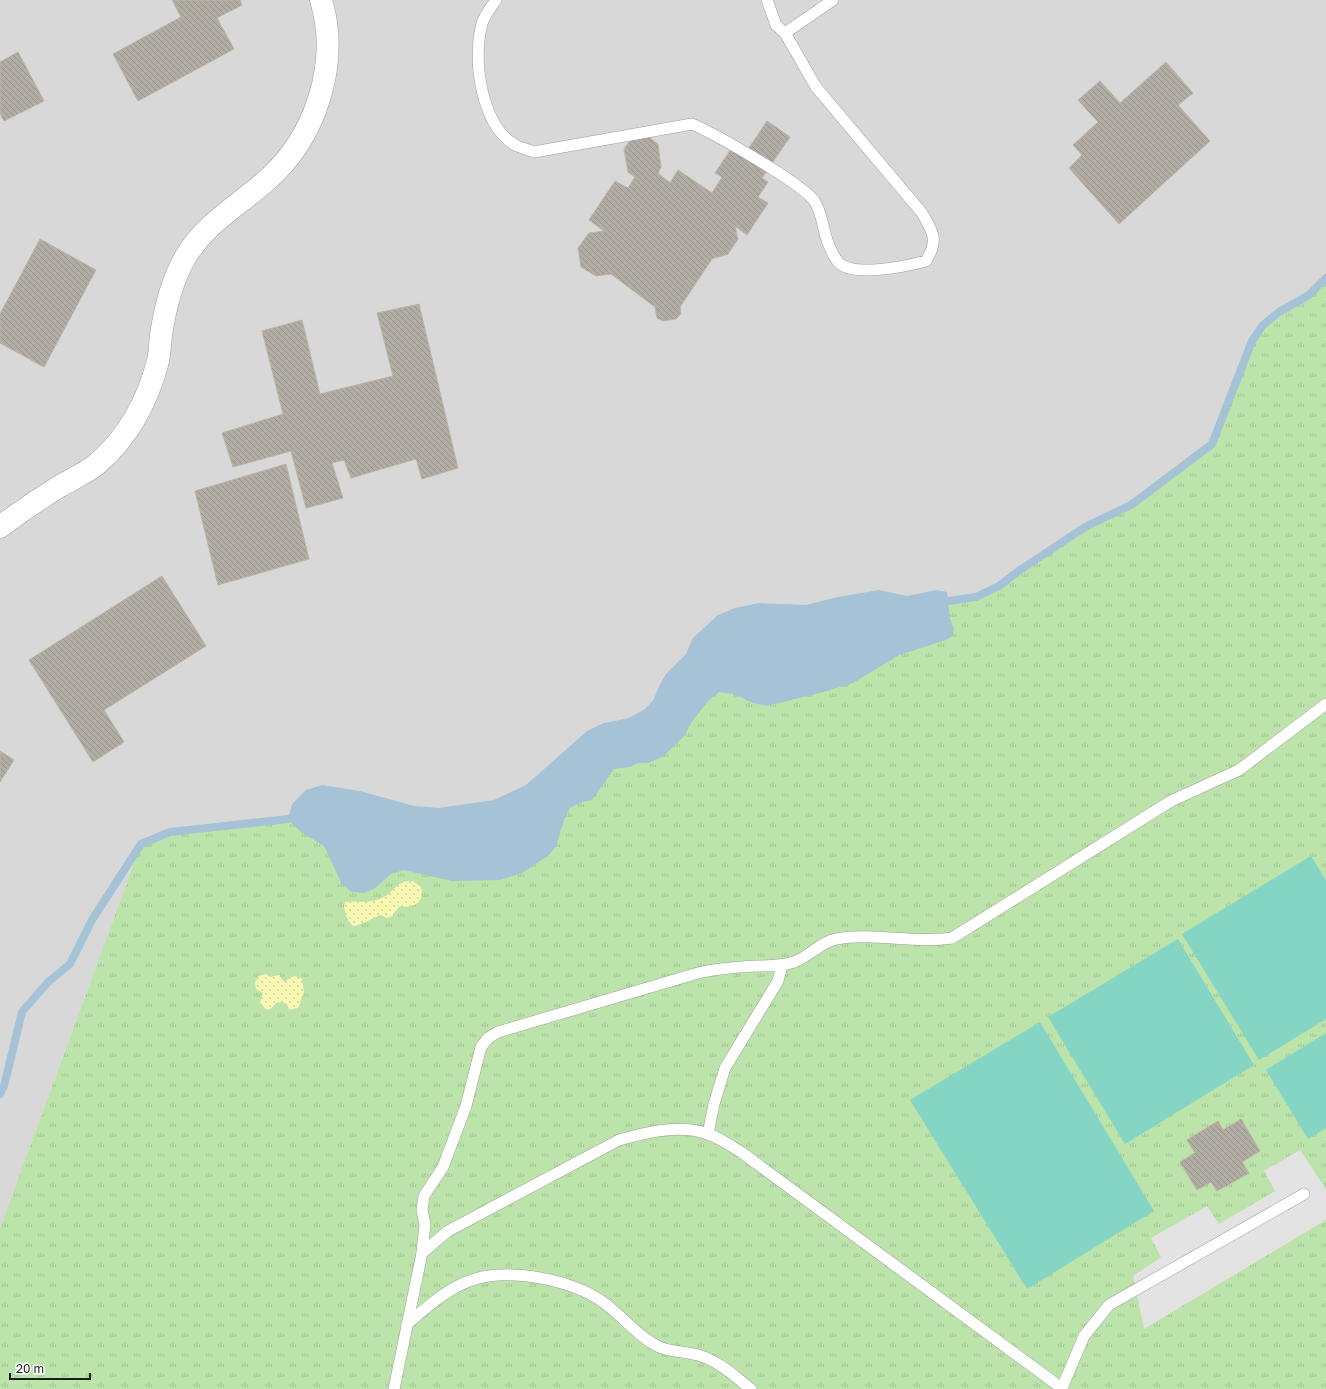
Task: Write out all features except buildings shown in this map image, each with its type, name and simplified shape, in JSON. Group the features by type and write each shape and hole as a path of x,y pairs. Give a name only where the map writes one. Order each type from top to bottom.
{"street":[{"path":"0,527 28,506 96,465 109,453 132,424 149,391 159,359 161,334 172,286 186,257 201,236 219,218 269,179 288,157 304,134 314,114 323,88 327,61 327,34 321,0"}],"lane":[{"path":"496,0 482,23 477,62 489,113 499,130 516,146 534,152 692,124 716,135 804,191 815,202 828,243 838,262 855,270 902,267 926,260 934,249 932,231 922,213 816,87 786,33 776,25 767,0"},
{"path":"786,33 833,0"},
{"path":"394,1389 422,1253 424,1224 422,1210 424,1196 442,1167 466,1106 481,1047 488,1038 498,1032 718,968 782,965 795,962 822,945 835,939 858,937 936,941 952,938 1171,801 1239,770 1326,704"},
{"path":"708,1134 714,1104 725,1068 778,981 782,965"},
{"path":"422,1253 448,1231 619,1140 649,1132 683,1130 708,1134 741,1152 1062,1389 1084,1336 1110,1305 1304,1194"},
{"path":"407,1324 432,1303 471,1280 486,1276 521,1275 548,1280 587,1293 603,1302 651,1343 662,1348 698,1355 715,1361 751,1389"}],"shaded area":[{"path":"0,0 1326,0 1326,278 1309,295 1279,312 1230,396 1212,444 1131,505 1085,527 1020,570 999,586 976,597 949,601 675,706 474,834 288,819 219,826 141,844 0,1228"},
{"path":"879,590 907,596 936,590 947,592 950,619 954,629 952,636 946,640 899,655 853,683 767,706 753,703 734,694 719,692 708,701 691,723 685,735 664,756 648,763 638,763 629,767 614,769 592,800 582,802 570,808 564,820 556,846 549,855 522,873 499,880 452,881 404,870 391,874 375,888 364,893 352,892 342,884 324,846 301,832 288,819 292,804 306,790 322,785 360,791 414,806 439,808 494,800 526,785 587,731 604,723 629,718 645,709 654,699 666,674 686,654 693,638 718,615 735,608 759,603 806,605 838,597"},
{"path":"1311,856 1326,880 1326,1019 1259,1060 1182,934"},
{"path":"1178,939 1254,1065 1125,1144 1048,1017"},
{"path":"1040,1022 1154,1211 1027,1289 910,1100"},
{"path":"1326,1033 1326,1128 1308,1139 1266,1070"},
{"path":"1300,1150 1326,1189 1326,1220 1144,1329 1133,1276 1161,1257 1151,1238 1207,1206 1219,1224 1275,1191 1264,1171"}],"green space":[{"path":"1326,278 1326,1389 0,1389 0,1228 141,844 179,831 288,819 324,796 474,834 675,706 726,628 976,597 999,586 1020,570 1085,527 1131,505 1212,444 1252,341 1263,325 1279,312 1309,295"}],"sand":[{"path":"407,881 413,881 421,887 421,897 417,903 405,907 400,906 391,917 386,918 381,915 356,926 351,924 345,911 345,902 366,902 377,900 387,895 396,886"},
{"path":"266,974 270,977 279,975 284,982 294,976 302,979 304,992 298,1008 289,1010 287,1004 282,1002 276,1003 271,1009 266,1010 260,1002 263,993 256,989 255,983 258,976"}],"waterway":[{"path":"949,601 976,597 999,586 1020,570 1085,527 1131,505 1212,444 1252,341 1263,325 1279,312 1309,295 1326,278"},
{"path":"0,1094 4,1086 22,1012 48,982 70,964 92,920 141,844 170,832 288,819"}]}
